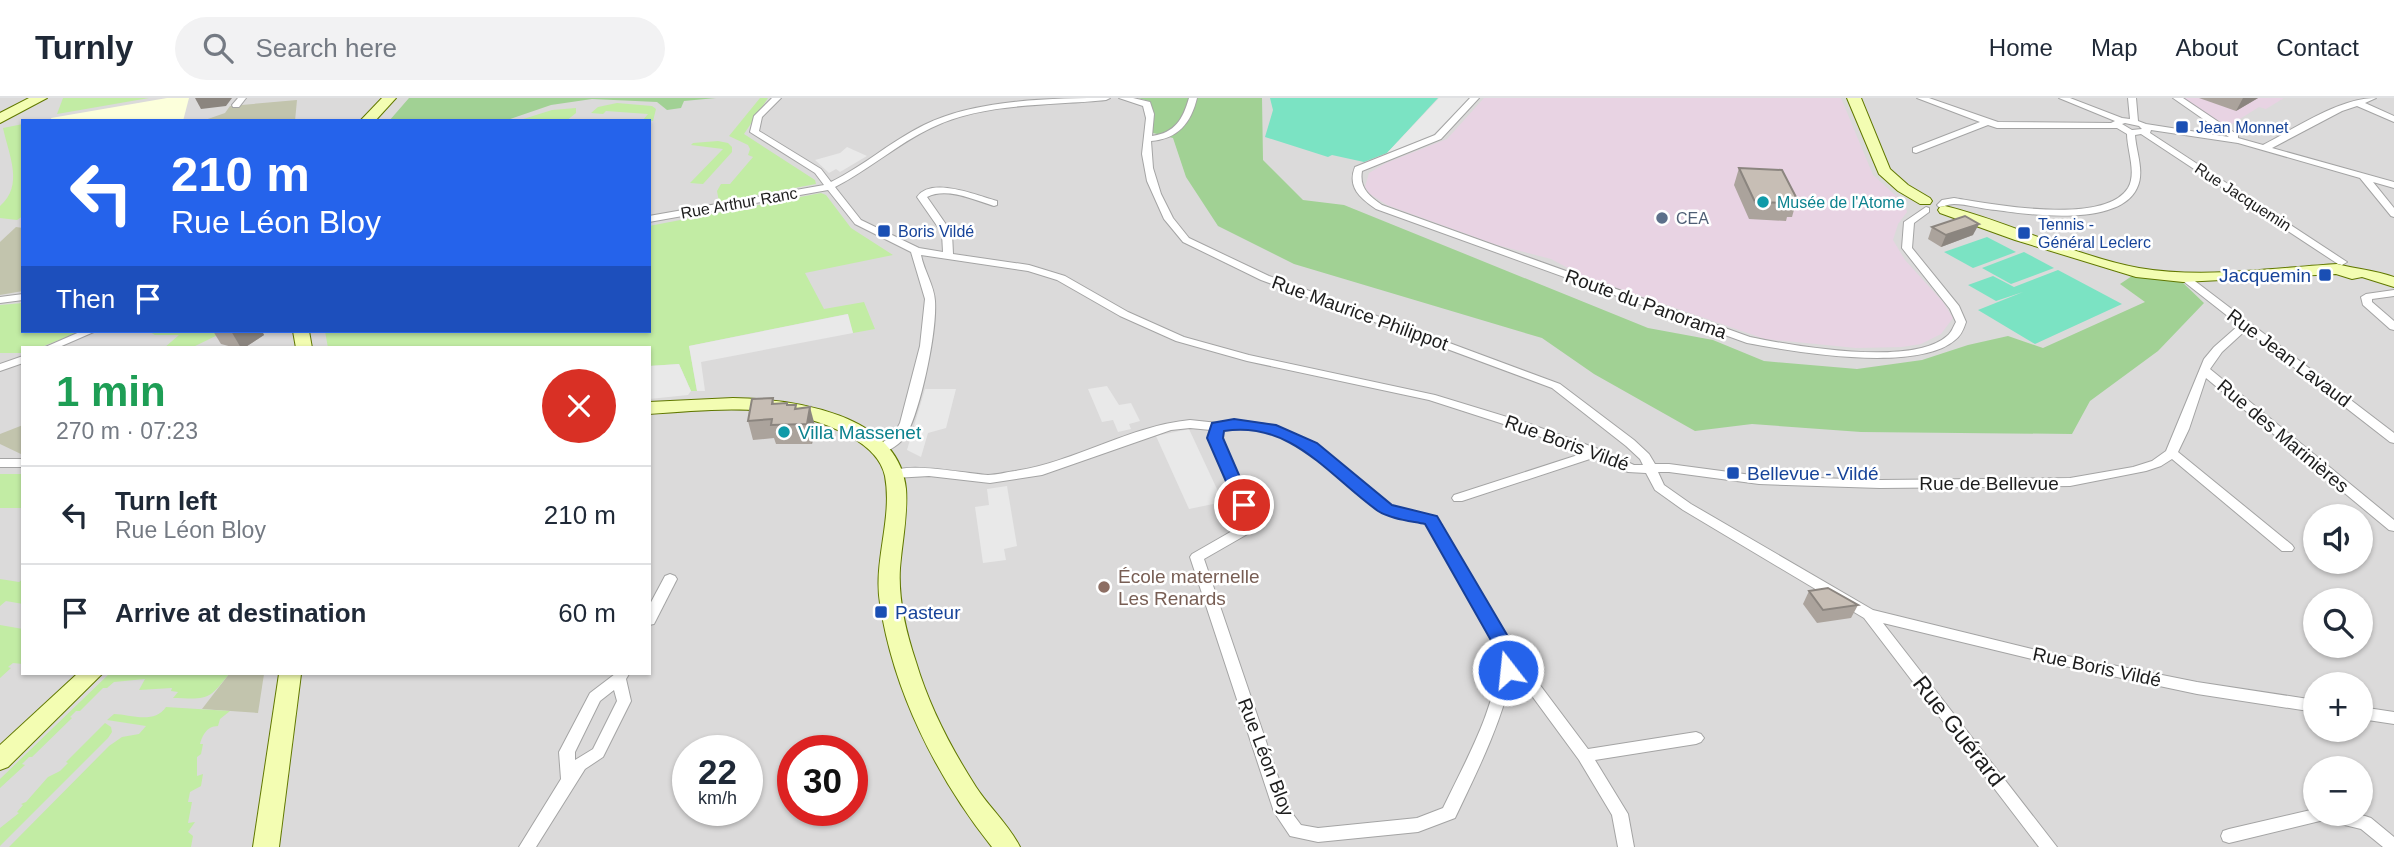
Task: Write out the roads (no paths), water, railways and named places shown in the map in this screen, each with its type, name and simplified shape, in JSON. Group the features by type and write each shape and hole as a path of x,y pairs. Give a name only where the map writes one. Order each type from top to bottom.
{"main road":[{"path":"370,119 389,98"},
{"path":"378,119 398,98"},
{"path":"1854,98 1884,171 1937,212 1943,208 1967,220 2116,267 2183,278 2340,265 2352,274 2363,272 2394,282"},
{"path":"2,116 33,99"},
{"path":"651,408 757,403 787,406 815,412 844,424 880,449 889,461 896,488 889,597 893,620 933,736 984,821 1007,847"},
{"path":"0,760 90,675"},
{"path":"266,847 290,675"}],"street":[{"name":"Rue Boris Vildé","path":"777,98 758,117 754,132 818,172 859,222 916,251 1029,268 1061,278 1124,314 1180,339 1247,358 1431,397 1597,453 1632,469 1650,469 1659,486 1687,507 1869,614 2045,657 2197,688 2303,704"},
{"path":"828,187 846,179 924,128 945,119 984,110 1106,98"},
{"name":"Rue Maurice Philippot","path":"1123,98 1147,104 1152,114 1147,139 1147,173 1175,229 1186,240 1265,278 1556,386 1630,443 1645,457 1650,469"},
{"path":"1147,139 1167,136 1182,129 1189,118 1193,98"},
{"name":"Route du Panorama","path":"1475,98 1438,137 1358,169 1355,180 1360,194 1379,207 1747,340 1781,347 1871,355 1934,347 1951,338 1961,322 1955,308 1907,248 1909,222 1926,205"},
{"path":"1921,98 1997,125 2134,121"},
{"path":"1943,208 1954,201 2054,213 2095,210 2121,201 2133,190 2135,177 2131,133 2118,123 2063,98"},
{"path":"2132,98 2134,121 2145,130"},
{"path":"2177,98 2239,141"},
{"path":"2264,148 2339,109 2372,98"},
{"path":"2357,103 2394,119"},
{"path":"1916,149 1987,122"},
{"path":"2131,133 2145,130 2239,141 2394,185"},
{"name":"Rue Jacquemin","path":"2145,130 2340,265"},
{"path":"2364,177 2394,214"},
{"name":"Rue Arthur Ranc","path":"651,219 828,187"},
{"path":"948,257 947,233 922,197 924,194 946,191 994,203"},
{"path":"880,449 892,443 901,432 925,351 930,299 916,259 916,251"},
{"name":"Rue Jean Lavaud","path":"2183,278 2394,439"},
{"path":"2394,293 2366,297 2367,303 2394,327"},
{"path":"0,300 21,297"},
{"path":"2245,325 2210,359 2191,400 2182,434 2172,453 2287,548"},
{"path":"53,346 86,333"},
{"path":"0,359 21,360"},
{"path":"0,368 21,360"},
{"name":"Rue des Marinières","path":"2204,371 2394,527"},
{"path":"894,474 929,472 990,479 1022,475 1169,426 1190,424 1217,427 1234,424 1270,428 1311,446 1386,509 1431,520 1507,650 1584,756 1620,814 1626,847"},
{"name":"Rue Léon Bloy","path":"1217,427 1215,438 1253,525 1197,557 1282,812 1296,831 1318,835 1418,825 1449,813 1488,725 1508,670 1507,650"},
{"path":"1458,498 1597,453"},
{"name":"Rue de Bellevue","path":"1650,469 1669,468 1759,480 1880,484 2070,482 2163,461 2172,453"},
{"path":"0,463 21,463"},
{"path":"651,616 670,579"},
{"name":"Rue Guérard","path":"1869,614 2049,847"},
{"path":"569,780 567,752 595,697 621,676"},
{"path":"527,847 580,765 598,753 624,701 621,676"},
{"path":"2373,715 2394,718"},
{"path":"1584,756 1696,738"},
{"path":"2230,836 2303,819"},
{"path":"2369,826 2394,846"}],"place":[{"name":"Jean Monnet","path":"2182,127"},
{"name":"Musée de l'Atome","path":"1763,202"},
{"name":"CEA","path":"1662,218"},
{"name":"Boris Vildé","path":"884,231"},
{"name":"Tennis - Général Leclerc","path":"2024,233"},
{"name":"Jacquemin","path":"2325,275"},
{"name":"Villa Massenet","path":"784,432"},
{"name":"Bellevue - Vildé","path":"1733,473"},
{"name":"École maternelle Les Renards","path":"1104,587"},
{"name":"Pasteur","path":"881,612"}]}
